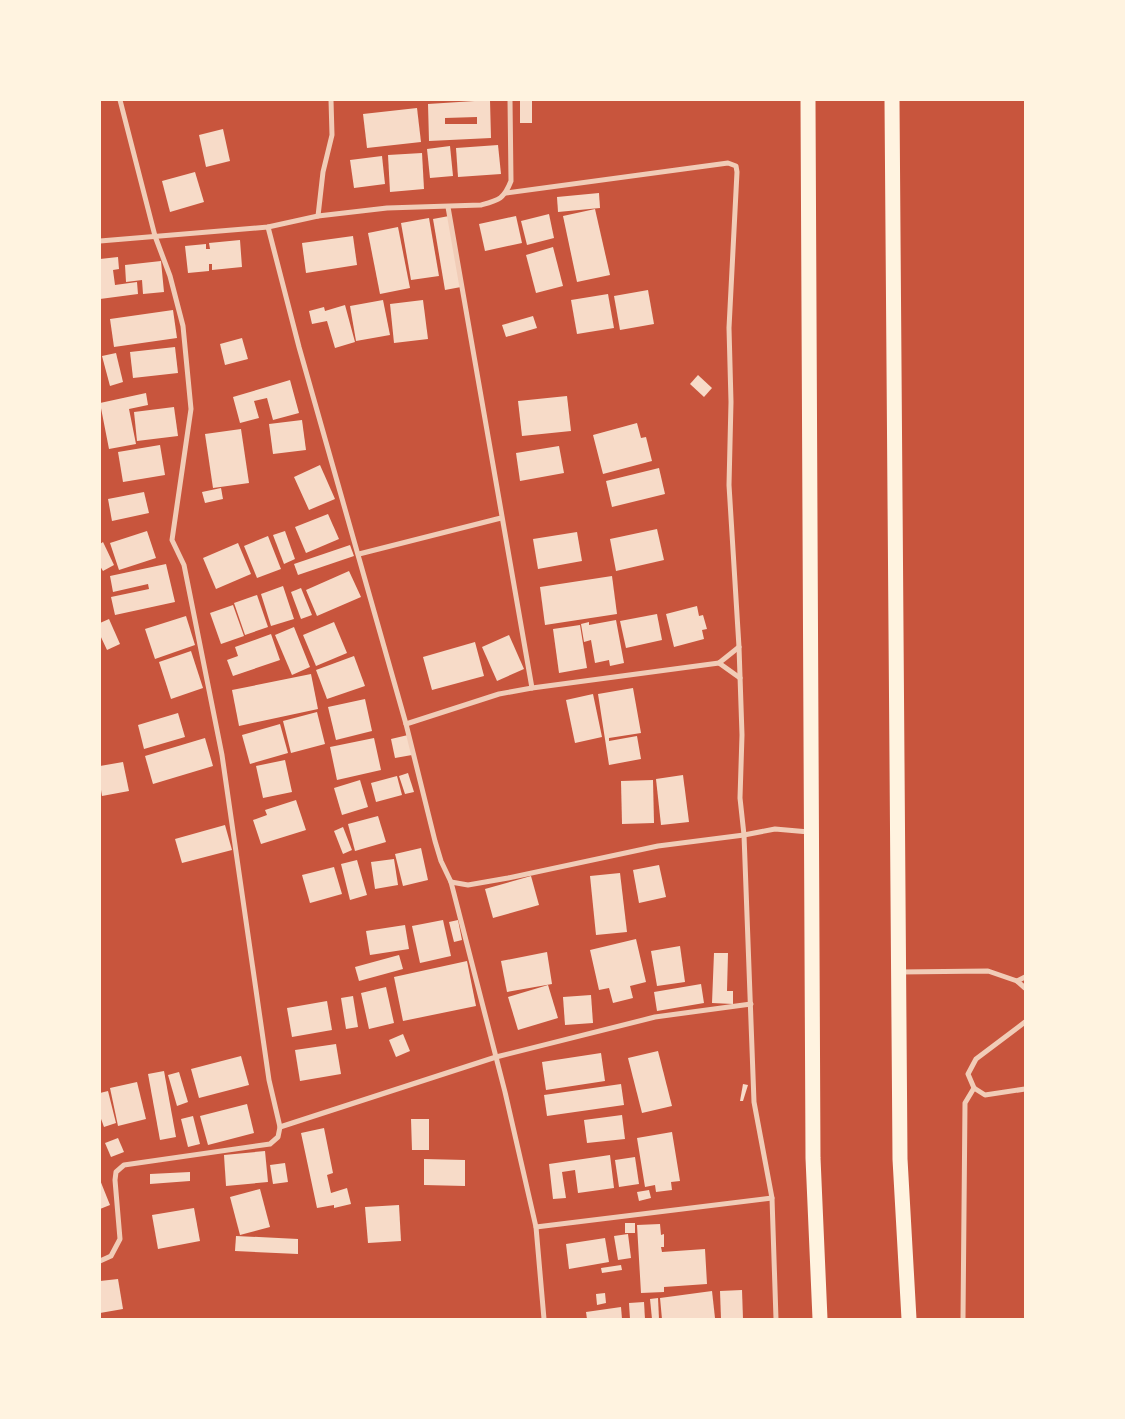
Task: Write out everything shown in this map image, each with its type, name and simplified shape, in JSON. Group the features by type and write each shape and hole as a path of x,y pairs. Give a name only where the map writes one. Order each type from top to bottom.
{"highway":[{"path":"808,100 813,1158 820,1319"},
{"path":"892,100 900,1159 909,1319"}],"street":[{"path":"100,1262 111,1256 120,1239 115,1180 116,1172 124,1165 270,1144 278,1137 280,1127 269,1080 222,754 184,565 172,540 192,409 183,326 170,276 155,236 120,100"},
{"path":"318,216 323,172 332,135 332,100"},
{"path":"506,193 510,181 510,100"},
{"path":"100,241 268,227 318,216 387,208 481,205 496,201 506,193 728,163 736,166 729,328 731,402 729,485 739,646 742,735 740,798 744,835 754,1102 772,1198 776,1319"},
{"path":"448,207 532,688"},
{"path":"268,227 299,347 406,724 435,841 441,861 451,882 496,1057 536,1227 544,1319"},
{"path":"359,554 501,518"},
{"path":"406,724 499,694 719,663 739,646"},
{"path":"719,663 740,678"},
{"path":"451,882 468,885 658,846 775,829 811,833"},
{"path":"899,972 988,971 1017,981 1025,988"},
{"path":"1017,981 1025,977"},
{"path":"280,1127 496,1057 655,1017 751,1004"},
{"path":"1025,1022 976,1059 968,1074 974,1088 985,1095 1025,1089"},
{"path":"963,1319 965,1102 974,1088"},
{"path":"536,1227 772,1198"}],"building":[{"path":"490,100 491,138 429,141 428,104","holes":["477,117 477,124 445,124 445,118"]},
{"path":"520,100 532,100 532,123 520,123"},
{"path":"417,108 421,142 367,148 363,114"},
{"path":"223,129 230,161 206,167 199,135"},
{"path":"498,145 501,174 458,177 456,148"},
{"path":"450,146 453,176 430,178 427,149"},
{"path":"422,153 424,189 390,192 388,155"},
{"path":"382,156 385,184 354,188 350,160"},
{"path":"195,172 204,202 170,212 162,181"},
{"path":"599,193 600,208 558,212 557,197"},
{"path":"595,209 610,275 577,282 563,216"},
{"path":"549,214 554,238 527,245 521,221"},
{"path":"449,216 461,287 445,290 433,219"},
{"path":"516,216 522,243 485,251 479,224"},
{"path":"429,218 439,276 411,280 401,223"},
{"path":"398,227 410,288 380,294 368,233"},
{"path":"353,236 357,265 306,273 302,243"},
{"path":"240,240 242,267 212,270 212,264 209,264 209,271 188,273 185,246 206,244 206,249 210,249 209,243"},
{"path":"553,247 563,286 536,293 526,255"},
{"path":"118,257 119,269 113,270 115,285 137,282 138,294 100,299 100,259"},
{"path":"161,261 164,292 143,294 142,280 126,282 125,265"},
{"path":"648,290 654,324 620,330 614,296"},
{"path":"608,294 614,328 577,334 571,300"},
{"path":"383,300 390,335 356,341 350,306"},
{"path":"423,300 428,339 394,343 390,304"},
{"path":"345,305 355,342 335,348 327,321 312,324 309,311 324,307 325,311"},
{"path":"173,310 177,338 114,347 110,319"},
{"path":"533,316 537,328 506,337 502,325"},
{"path":"242,338 248,359 225,365 220,344"},
{"path":"175,347 178,373 133,378 130,352"},
{"path":"116,353 123,382 110,386 102,356"},
{"path":"698,375 712,388 704,397 690,384"},
{"path":"290,380 299,413 273,420 267,398 254,401 259,418 240,423 233,397"},
{"path":"146,393 148,405 129,409 136,444 109,449 100,403"},
{"path":"567,396 571,431 522,436 518,401"},
{"path":"174,407 178,436 137,441 134,412"},
{"path":"302,420 306,450 273,454 269,424"},
{"path":"637,423 641,438 646,437 652,461 603,474 593,435"},
{"path":"241,429 249,483 213,488 205,434"},
{"path":"160,445 165,475 123,482 118,452"},
{"path":"559,446 564,473 520,481 516,453"},
{"path":"320,465 335,499 309,510 294,477"},
{"path":"659,468 665,494 612,507 606,481"},
{"path":"221,488 223,499 205,503 202,492"},
{"path":"144,492 149,513 112,521 108,499"},
{"path":"328,514 339,539 306,553 295,527"},
{"path":"657,529 664,560 616,571 610,539"},
{"path":"147,531 156,558 119,570 110,543"},
{"path":"285,531 295,559 284,564 273,535"},
{"path":"577,532 582,561 538,569 533,539"},
{"path":"268,536 281,569 257,578 244,546"},
{"path":"103,542 114,565 103,571 100,566 100,544"},
{"path":"238,543 251,574 216,589 203,558"},
{"path":"350,545 354,556 298,575 294,564"},
{"path":"166,564 175,602 115,615 111,597 149,589 148,584 113,592 110,576"},
{"path":"349,571 361,597 317,616 306,590"},
{"path":"612,576 617,614 545,625 540,587"},
{"path":"283,586 294,619 271,626 261,594"},
{"path":"301,588 312,615 301,619 291,592"},
{"path":"257,595 268,627 245,635 234,603"},
{"path":"233,605 244,636 221,644 210,613"},
{"path":"697,606 699,616 703,615 707,629 702,630 704,639 674,647 666,614"},
{"path":"657,614 662,640 626,648 620,621"},
{"path":"186,616 195,645 155,659 145,629"},
{"path":"109,619 120,644 107,650 100,635 100,623"},
{"path":"616,620 624,663 610,666 609,660 595,663 591,640 584,642 581,624 589,622 589,625"},
{"path":"334,622 347,653 316,666 303,635"},
{"path":"580,625 587,668 559,673 553,629"},
{"path":"294,627 310,667 292,675 275,635"},
{"path":"271,634 280,660 233,676 227,660 238,656 235,647"},
{"path":"509,635 524,669 497,681 482,647"},
{"path":"475,642 484,676 432,690 423,657"},
{"path":"191,651 203,688 171,699 159,662"},
{"path":"354,656 365,686 327,699 316,670"},
{"path":"311,674 318,709 239,726 232,690"},
{"path":"633,688 641,733 609,738 609,741 637,736 641,759 609,765 598,694"},
{"path":"593,694 602,737 575,743 566,700"},
{"path":"365,699 372,731 336,740 328,707"},
{"path":"317,712 325,744 291,753 283,721"},
{"path":"178,713 185,737 144,749 138,725"},
{"path":"280,724 288,753 250,764 242,735"},
{"path":"408,735 412,755 395,758 391,739"},
{"path":"205,738 213,766 153,784 145,756"},
{"path":"374,738 381,770 337,780 330,747"},
{"path":"285,760 292,792 263,798 256,766"},
{"path":"123,762 129,791 102,796 100,766"},
{"path":"408,773 414,792 405,794 399,776"},
{"path":"683,775 689,822 661,825 656,779"},
{"path":"397,776 402,795 376,802 371,783"},
{"path":"360,780 368,807 342,815 334,788"},
{"path":"653,780 654,823 622,824 621,781"},
{"path":"296,800 306,830 261,844 253,820 267,815 265,810"},
{"path":"378,816 386,842 355,851 348,824"},
{"path":"225,825 232,850 182,863 175,839"},
{"path":"343,827 352,850 343,854 334,831"},
{"path":"421,848 428,880 403,886 395,854"},
{"path":"394,859 398,885 375,889 371,862"},
{"path":"357,860 367,895 350,900 341,864"},
{"path":"659,865 666,897 639,903 633,870"},
{"path":"334,867 342,894 310,903 302,875"},
{"path":"620,873 627,932 596,935 590,876"},
{"path":"531,876 539,905 493,918 485,889"},
{"path":"443,920 451,956 420,963 412,926"},
{"path":"458,920 462,940 454,942 449,922"},
{"path":"405,925 409,949 370,955 366,931"},
{"path":"636,939 646,982 630,986 633,998 613,1003 609,988 599,990 590,950"},
{"path":"680,946 685,982 657,986 651,951"},
{"path":"547,952 552,984 507,992 501,961"},
{"path":"714,953 728,953 727,991 733,991 733,1004 712,1003"},
{"path":"399,955 403,969 359,981 355,967"},
{"path":"467,961 476,1006 403,1021 394,977"},
{"path":"701,984 704,1003 657,1011 654,992"},
{"path":"548,985 558,1018 518,1030 508,997"},
{"path":"386,987 394,1023 369,1029 361,993"},
{"path":"591,995 593,1023 565,1025 563,997"},
{"path":"353,996 358,1027 346,1029 341,998"},
{"path":"327,1001 332,1030 292,1037 287,1008"},
{"path":"403,1034 410,1051 396,1057 389,1040"},
{"path":"336,1044 341,1074 300,1081 295,1050"},
{"path":"658,1051 672,1106 642,1113 628,1058"},
{"path":"601,1053 605,1081 546,1090 542,1062"},
{"path":"241,1056 249,1085 199,1098 191,1069"},
{"path":"164,1071 176,1137 160,1140 148,1074"},
{"path":"179,1072 188,1102 177,1106 168,1075"},
{"path":"137,1082 146,1119 118,1126 110,1088"},
{"path":"621,1084 624,1105 547,1116 544,1095"},
{"path":"743,1084 748,1085 743,1101 740,1101"},
{"path":"108,1091 116,1123 104,1127 100,1116 100,1093"},
{"path":"247,1104 254,1133 208,1145 200,1116"},
{"path":"622,1115 625,1139 587,1143 584,1120"},
{"path":"193,1116 200,1144 188,1147 181,1119"},
{"path":"411,1119 429,1119 429,1150 412,1150"},
{"path":"324,1128 333,1173 327,1175 331,1193 347,1188 351,1204 334,1208 334,1205 317,1208 301,1133"},
{"path":"672,1132 680,1181 671,1182 672,1190 656,1192 655,1185 645,1187 637,1138"},
{"path":"118,1138 124,1152 111,1157 105,1143"},
{"path":"265,1151 268,1182 226,1186 224,1155"},
{"path":"610,1155 614,1188 578,1193 575,1170 562,1172 566,1198 553,1199 549,1164"},
{"path":"635,1157 639,1184 619,1187 615,1160"},
{"path":"424,1159 465,1160 465,1186 424,1185"},
{"path":"285,1163 288,1182 273,1184 270,1165"},
{"path":"190,1172 190,1181 150,1184 150,1174"},
{"path":"100,1180 110,1205 100,1209"},
{"path":"260,1189 270,1227 240,1235 230,1197"},
{"path":"649,1190 651,1198 639,1201 637,1192"},
{"path":"399,1205 401,1241 368,1243 365,1207"},
{"path":"194,1208 200,1241 158,1249 152,1215"},
{"path":"625,1223 635,1223 635,1233 625,1233"},
{"path":"660,1224 661,1235 664,1234 664,1247 661,1247 662,1252 705,1249 707,1284 664,1287 664,1292 641,1293 637,1225"},
{"path":"628,1234 631,1258 618,1260 614,1236"},
{"path":"236,1236 298,1239 298,1254 235,1251"},
{"path":"605,1238 609,1262 569,1269 566,1244"},
{"path":"621,1265 622,1270 602,1273 601,1268"},
{"path":"118,1279 123,1309 100,1313 100,1281"},
{"path":"742,1290 743,1319 721,1319 720,1291"},
{"path":"712,1291 715,1318 662,1319 660,1298"},
{"path":"605,1293 606,1303 597,1305 596,1294"},
{"path":"658,1298 659,1319 652,1319 650,1299"},
{"path":"644,1302 645,1319 630,1319 629,1303"},
{"path":"621,1307 622,1319 587,1319 586,1312"}]}
